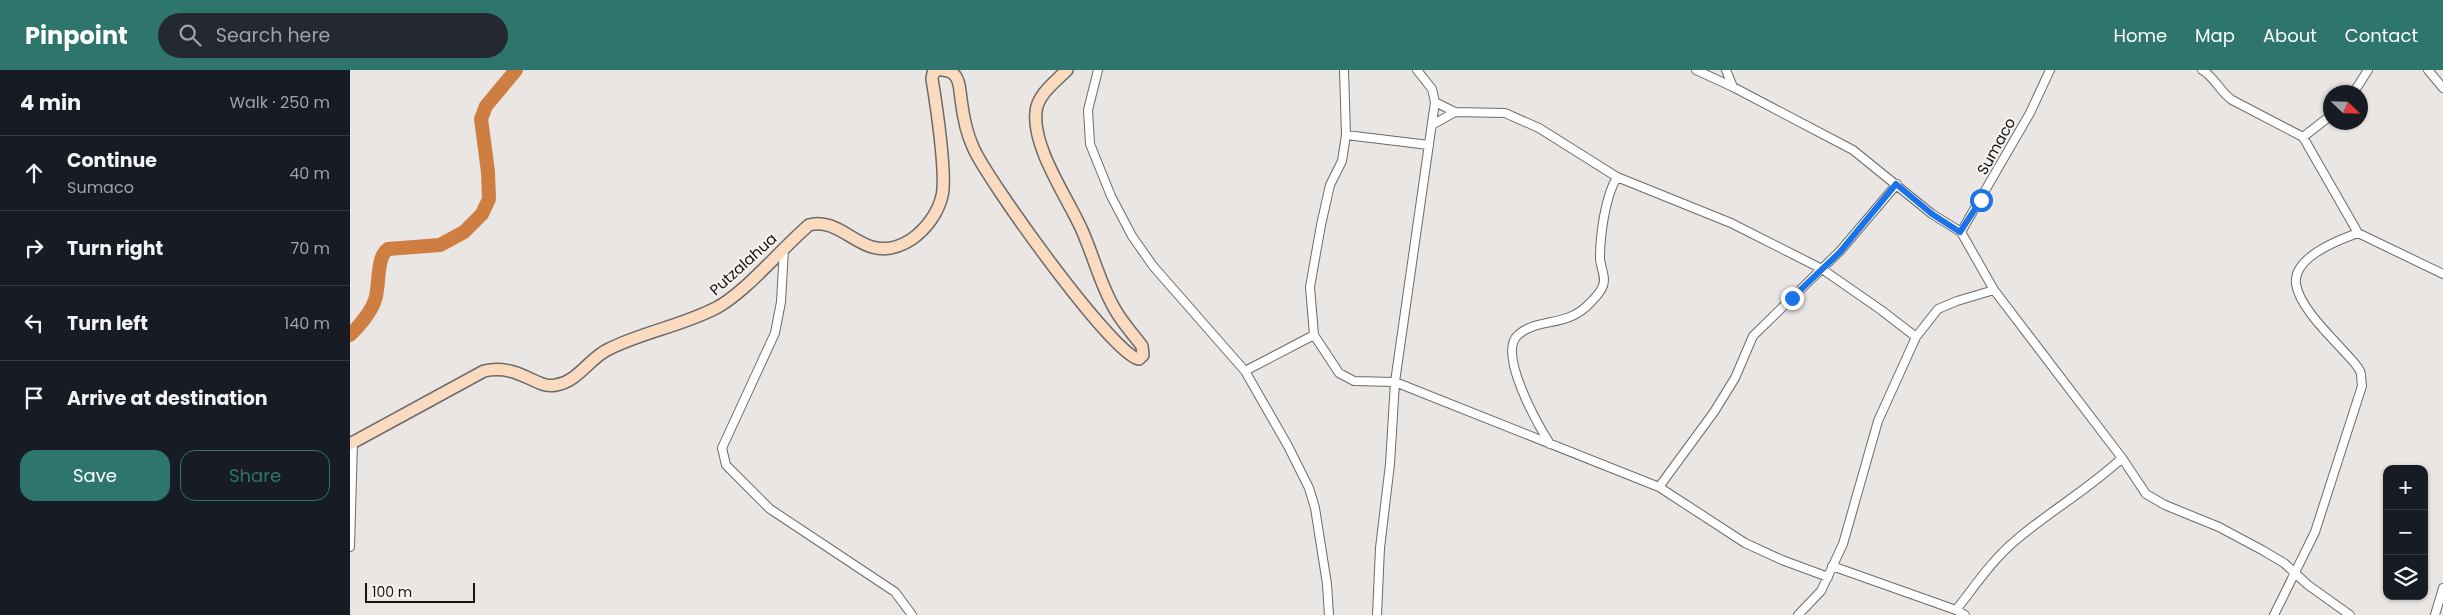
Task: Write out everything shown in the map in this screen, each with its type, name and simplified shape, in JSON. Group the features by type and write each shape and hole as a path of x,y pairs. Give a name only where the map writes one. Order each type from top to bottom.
{"street":[{"name":"Putzalahua","path":"352,443 382,429 484,372 505,368 553,386 569,380 607,349 676,326 717,308 740,290 809,225 830,226 869,246 881,249 895,247 908,242 924,229 938,208 942,194 943,177 932,79 933,74 938,70"},
{"path":"943,70 952,72 957,78 964,120 973,149 1064,281 1127,354 1139,359 1143,355 1142,346 1112,305 1081,228 1054,177 1041,143 1036,120 1037,106 1045,92 1067,70"},
{"path":"1098,70 1088,110 1090,144 1111,196 1132,236 1154,266 1245,371 1309,488 1315,508 1324,565 1329,615"},
{"path":"1344,70 1346,135 1342,161 1330,185 1310,287 1314,335 1339,373 1354,381 1395,382 1659,487 1745,543 1782,560 1828,577"},
{"path":"1377,615 1380,548 1390,464 1395,382 1436,102 1432,89 1417,70"},
{"path":"1696,70 1733,87 1853,150 1932,214 1960,232 1994,290 2122,458 2146,494 2165,505 2219,527 2262,550 2296,572 2308,585 2350,615"},
{"path":"1726,70 1733,87"},
{"name":"Sumaco","path":"1960,232 2030,113 2050,70"},
{"path":"2202,70 2232,100 2303,137 2358,233 2443,274"},
{"path":"2358,85 2368,70"},
{"path":"2428,70 2443,88"},
{"path":"1436,102 1455,112 1505,114 1520,120 1617,177 1731,223 1822,269 1916,337"},
{"path":"1432,125 1455,112"},
{"path":"2303,137 2323,121"},
{"path":"1346,135 1429,145"},
{"path":"1550,444 1521,387 1515,367 1512,345 1516,336 1524,331 1569,319 1577,315 1602,289 1604,281 1600,251 1603,226 1608,196 1617,177"},
{"path":"1659,487 1714,412 1735,378 1753,336 1822,269 1896,184"},
{"path":"2274,615 2315,532 2362,386 2360,371 2314,317 2301,296 2296,283 2299,271 2307,260 2327,244 2358,233"},
{"path":"784,247 781,302 775,333 722,448 726,466 770,509 894,592 912,615"},
{"path":"1798,615 1821,591 1843,544 1878,421 1916,337 1938,309 1994,290"},
{"path":"1245,371 1314,335"},
{"path":"350,547 352,443"},
{"path":"1956,610 1992,564 2017,539 2095,482 2122,458"},
{"path":"1832,566 1956,610 1965,615"},
{"path":"2435,615 2443,588"}],"waterway":[{"path":"350,335 373,305 377,294 382,258 388,249 440,245 464,232 482,214 489,199 488,172 481,119 486,106 516,70"}],"route":[{"path":"1792,298 1840,252 1896,184 1932,214 1960,232 1981,200"}]}
